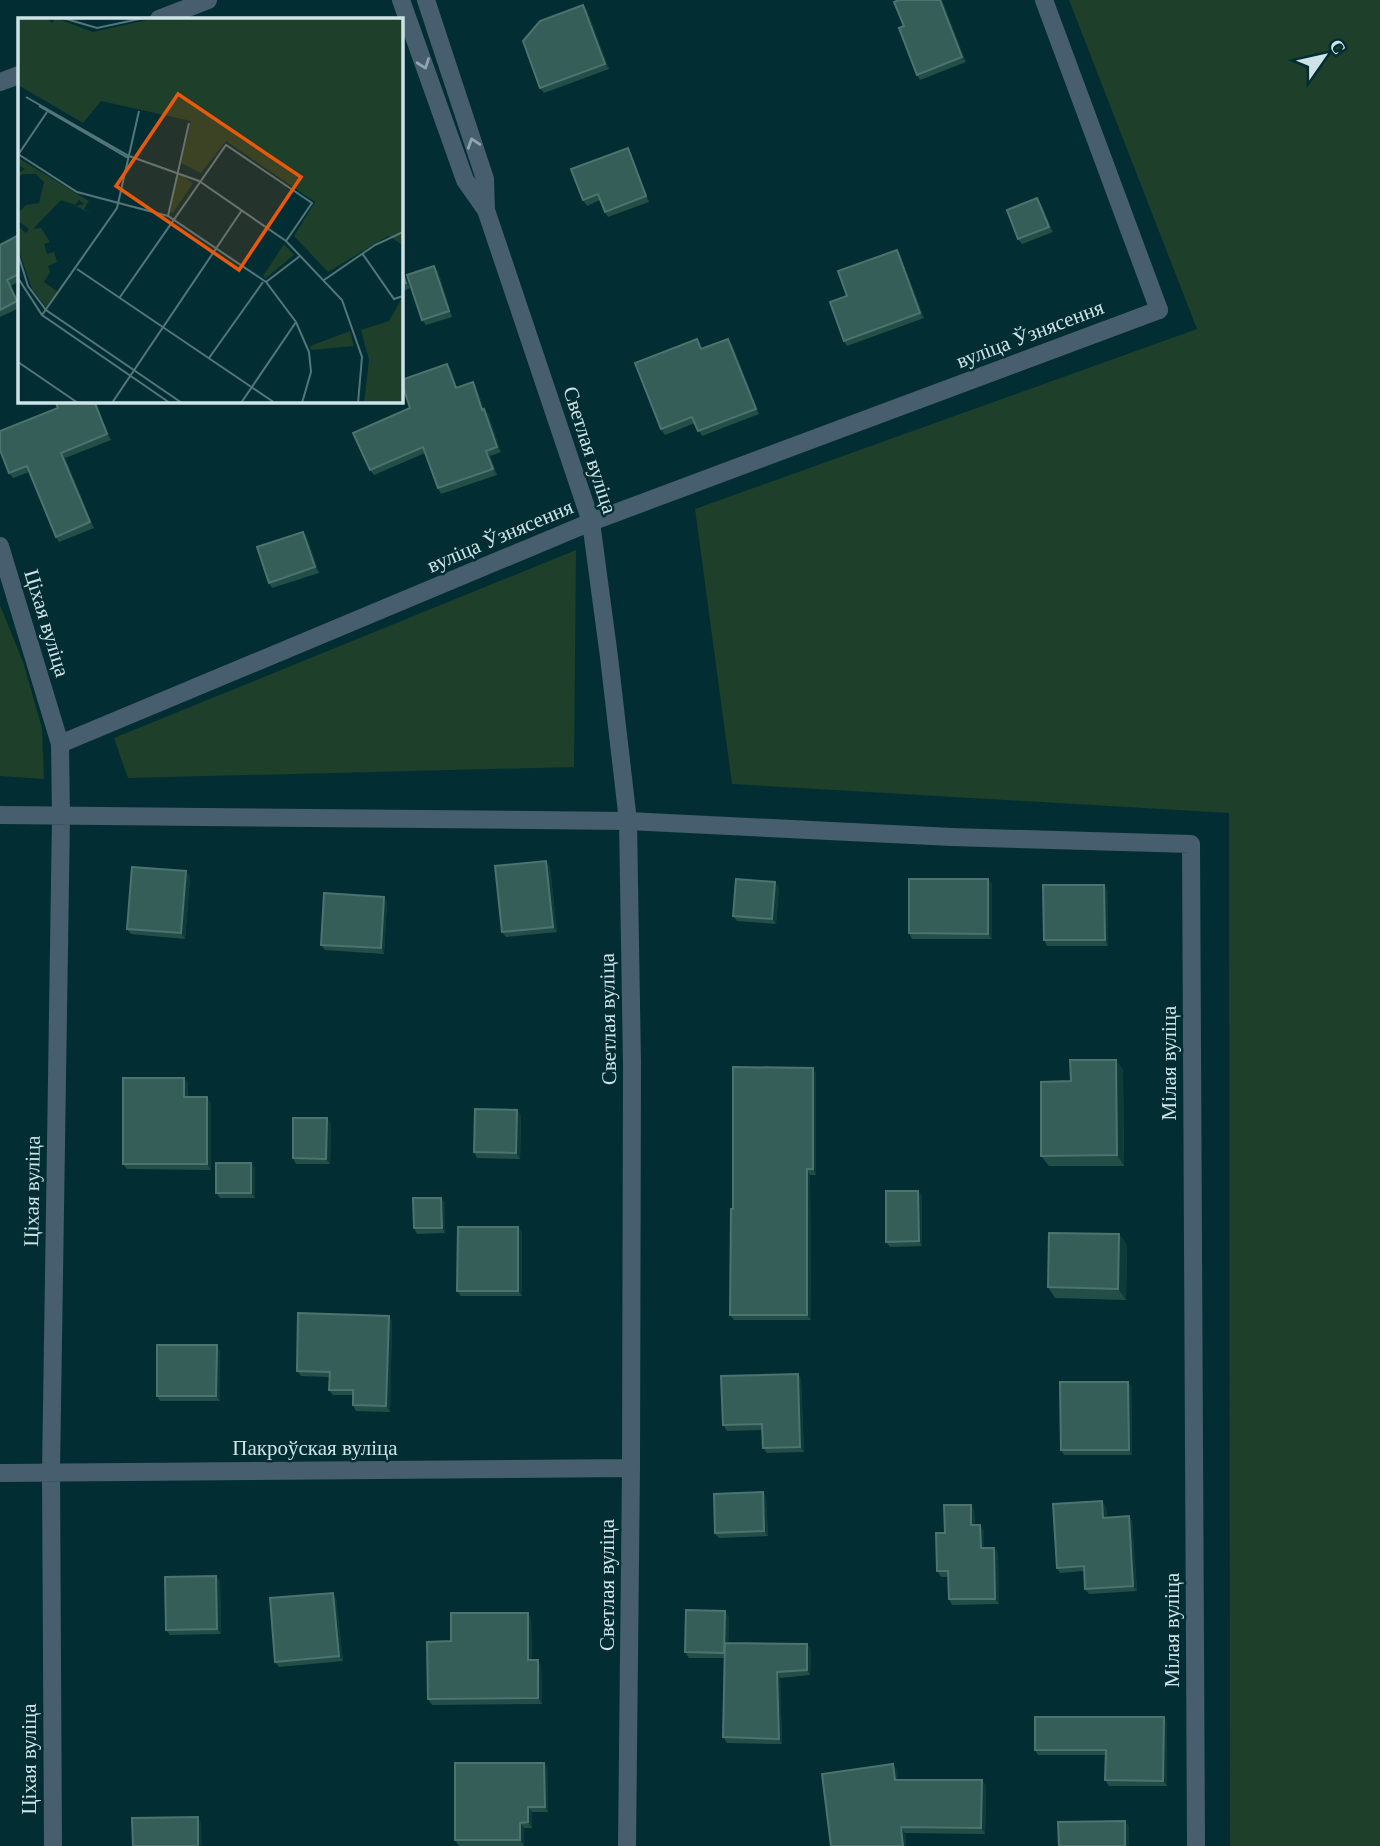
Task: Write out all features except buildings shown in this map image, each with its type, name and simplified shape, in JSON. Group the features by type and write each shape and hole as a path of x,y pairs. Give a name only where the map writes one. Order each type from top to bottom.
{"street":[{"path":"162,18 208,0"},
{"name":"Светлая вуліца","path":"401,0 466,180 486,210 591,523 609,657 628,821 632,1064 627,1846"},
{"name":"Светлая вуліца","path":"426,0 485,179 486,210"},
{"name":"вуліца Ўзнясення","path":"60,744 591,523 1159,310 1044,0"},
{"path":"0,82 18,75"},
{"name":"Ціхая вуліца","path":"0,546 60,744 51,1472 53,1846"},
{"path":"0,815 628,821"},
{"name":"Мілая вуліца","path":"628,821 952,837 1191,844 1196,1846"},
{"name":"Пакроўская вуліца","path":"0,1473 631,1468"}],"green space":[{"path":"1069,0 1380,0 1380,1846 1230,1846 1229,813 732,784 695,509 1197,329"},
{"path":"576,550 574,767 128,778 114,738"},
{"path":"0,605 23,662 42,728 44,779 0,776"}]}
